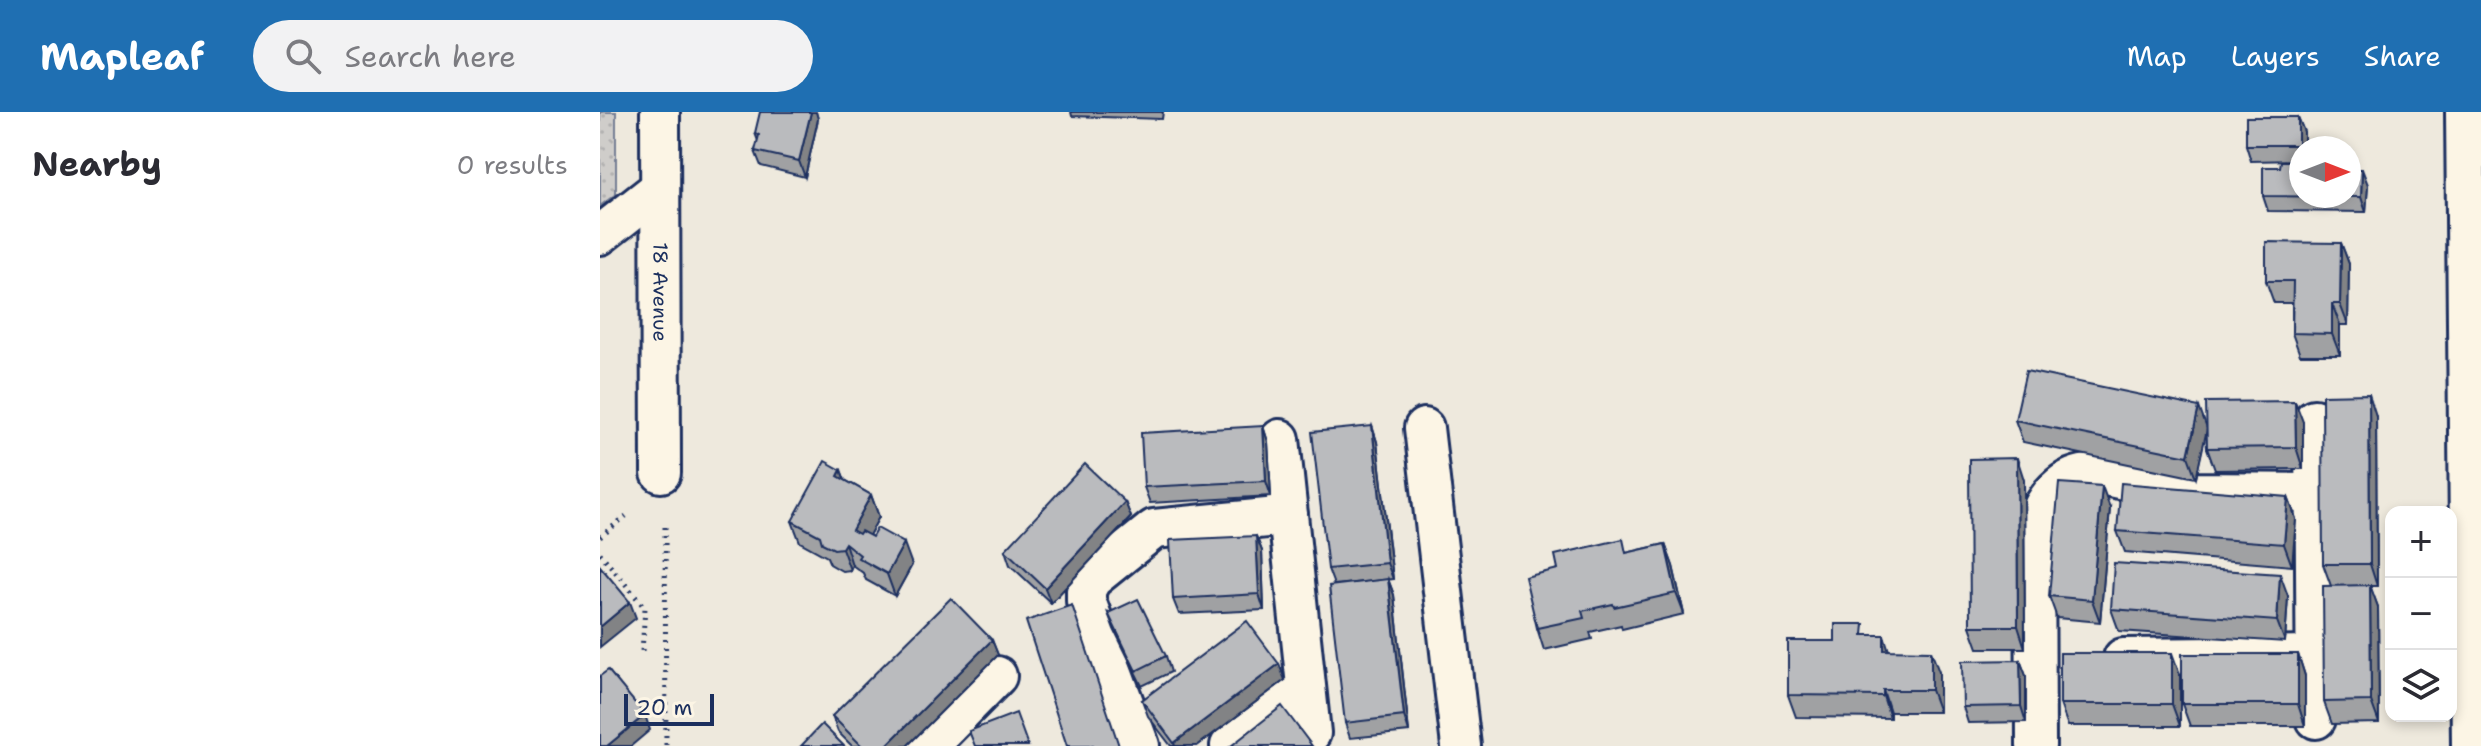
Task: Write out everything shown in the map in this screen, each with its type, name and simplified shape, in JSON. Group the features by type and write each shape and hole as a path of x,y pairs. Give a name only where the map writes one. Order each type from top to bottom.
{"street":[{"name":"18 Avenue","path":"660,112 661,473"},
{"path":"2465,112 2471,746"},
{"path":"600,235 660,188"},
{"path":"2314,419 2316,719"},
{"path":"1424,428 1461,746"},
{"path":"1280,439 1311,733"},
{"path":"2036,746 2064,660 2035,529 2047,500 2056,489 2073,476 2095,474 2181,492 2314,493"},
{"path":"1140,746 1086,601 1086,590 1092,579 1154,529 1288,516"},
{"path":"1994,662 2316,656"},
{"path":"928,746 997,676"},
{"path":"1230,746 1306,689"}],"path":[{"path":"600,537 626,516"},
{"path":"665,527 666,746"},
{"path":"600,553 645,608 642,651"}],"shaded area":[{"path":"600,112 616,112 616,194 600,206"}],"building":[{"path":"760,112 811,112 799,161 755,151"},
{"path":"2246,117 2298,117 2298,136 2289,136 2289,145 2246,145"},
{"path":"2281,161 2289,161 2289,196 2263,196 2263,167 2280,167"},
{"path":"2266,242 2341,243 2340,304 2332,304 2332,334 2292,333 2293,281 2266,281"},
{"path":"2026,371 2199,407 2188,456 2015,420"},
{"path":"2369,394 2370,564 2323,564 2322,395"},
{"path":"2295,401 2296,447 2207,448 2206,402"},
{"path":"1263,426 1266,481 1144,487 1141,433"},
{"path":"1372,426 1387,563 1328,569 1312,432"},
{"path":"2017,458 2018,626 1970,626 1969,459"},
{"path":"825,461 841,470 838,476 871,495 852,530 872,537 877,528 904,543 887,574 858,558 860,555 845,543 842,548 834,549 822,543 820,536 792,521"},
{"path":"1085,464 1125,502 1045,588 1005,550"},
{"path":"2059,483 2102,486 2092,600 2049,596"},
{"path":"2121,483 2288,497 2284,544 2117,531"},
{"path":"1256,536 1259,594 1173,599 1170,540"},
{"path":"1623,539 1626,553 1665,544 1676,593 1582,611 1584,618 1537,628 1525,577 1558,569 1555,555"},
{"path":"2114,563 2280,574 2277,621 2111,609"},
{"path":"600,566 630,602 600,627"},
{"path":"1388,579 1404,716 1345,723 1329,586"},
{"path":"2370,585 2371,701 2324,702 2323,586"},
{"path":"951,598 992,640 886,746 862,746 832,716"},
{"path":"1138,599 1166,656 1136,671 1108,613"},
{"path":"1072,605 1119,746 1067,746 1026,621"},
{"path":"1247,621 1279,664 1174,743 1142,700"},
{"path":"1835,624 1864,624 1863,635 1884,635 1884,650 1931,651 1931,690 1883,690 1883,696 1788,695 1788,641 1835,641"},
{"path":"2060,653 2172,653 2172,704 2060,704"},
{"path":"2182,654 2298,654 2298,704 2182,704"},
{"path":"2020,660 2021,706 1963,707 1962,661"},
{"path":"608,670 645,715 607,746 600,746 600,676"},
{"path":"1282,706 1312,746 1231,746"},
{"path":"1016,713 1028,746 975,746 969,731"},
{"path":"822,724 844,746 801,746"}]}
